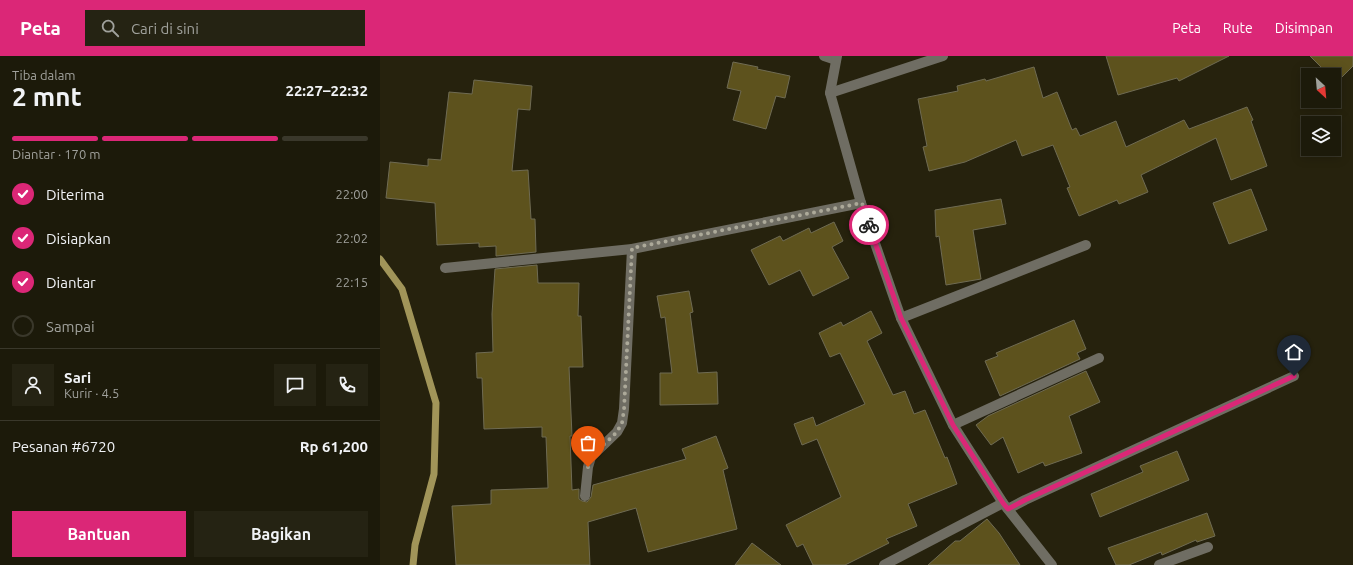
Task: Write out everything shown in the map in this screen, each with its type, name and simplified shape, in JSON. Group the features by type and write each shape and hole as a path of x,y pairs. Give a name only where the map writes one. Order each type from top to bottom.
{"street":[{"path":"824,56 836,58 830,93 862,203 901,318 953,425 1006,506 1052,565"},
{"path":"830,93 943,56"},
{"path":"445,268 632,248 862,203"},
{"path":"901,318 1086,245"},
{"path":"585,496 588,467 591,457 617,432 622,423 624,410 632,248"},
{"path":"953,425 1099,358"},
{"path":"884,565 1006,506 1025,500 1294,376"},
{"path":"1159,565 1208,548"}],"building":[{"path":"1106,56 1229,56 1179,81 1177,78 1118,95"},
{"path":"1310,56 1353,56 1353,66 1341,78 1341,68 1322,68"},
{"path":"733,62 790,76 785,98 776,96 766,129 733,120 741,91 727,88"},
{"path":"1034,67 1043,98 1057,92 1072,130 1076,128 1080,136 1116,121 1126,147 1184,120 1189,129 1247,107 1253,120 1251,121 1267,166 1231,180 1216,138 1141,175 1148,192 1119,204 1117,200 1079,216 1067,188 1070,187 1053,145 1022,156 1016,140 965,162 929,171 923,147 927,146 918,99 958,91 957,86 985,79 986,81"},
{"path":"474,80 532,86 530,110 518,109 512,171 528,170 531,219 535,219 536,252 496,256 496,246 479,247 479,243 437,245 435,203 386,198 390,162 428,166 428,159 441,160 449,92 472,94"},
{"path":"1251,189 1267,230 1229,244 1213,203"},
{"path":"1001,199 1006,224 973,230 981,279 946,285 939,236 936,237 935,210"},
{"path":"834,222 843,241 832,247 849,278 813,296 800,270 769,285 751,250 780,236 783,241 809,228 811,233"},
{"path":"537,265 538,283 579,283 578,316 581,316 583,367 569,367 572,436 570,436 572,490 579,489 579,499 587,502 591,497 593,485 686,459 682,449 716,436 728,468 723,470 737,529 648,552 636,508 588,522 590,565 456,565 452,506 491,504 491,490 548,488 546,437 542,437 542,427 484,429 482,378 477,378 476,353 493,352 492,314 495,269"},
{"path":"689,291 693,312 690,313 698,373 717,372 718,404 660,405 660,373 672,373 665,317 661,318 657,296"},
{"path":"871,311 882,333 867,341 893,395 905,391 914,414 925,410 945,458 947,457 957,484 908,504 917,526 886,539 889,543 845,565 813,565 803,544 797,547 786,525 841,497 817,439 802,445 794,424 813,417 816,426 865,404 840,353 830,357 819,333 841,322 843,326"},
{"path":"1074,320 1086,349 1077,353 1080,359 1000,396 985,361 998,356 996,353"},
{"path":"1086,371 1100,402 1069,416 1082,453 1045,466 1043,462 1018,473 1003,437 991,445 976,425 988,416"},
{"path":"1177,451 1189,480 1100,517 1091,494 1143,472 1140,466"},
{"path":"1207,513 1215,536 1197,542 1196,540 1162,555 1161,552 1129,565 1116,565 1108,548"},
{"path":"987,519 999,533 1020,565 928,565 955,541 960,541"},
{"path":"752,543 781,565 735,565"}],"waterway":[{"path":"380,259 402,289 436,403 434,474 415,545 413,565"}],"way so far":[{"path":"588,467 591,457 617,432 622,423 624,410 632,248 862,203 869,225"}],"route":[{"path":"869,225 901,318 953,425 1008,509 1294,376"}]}
